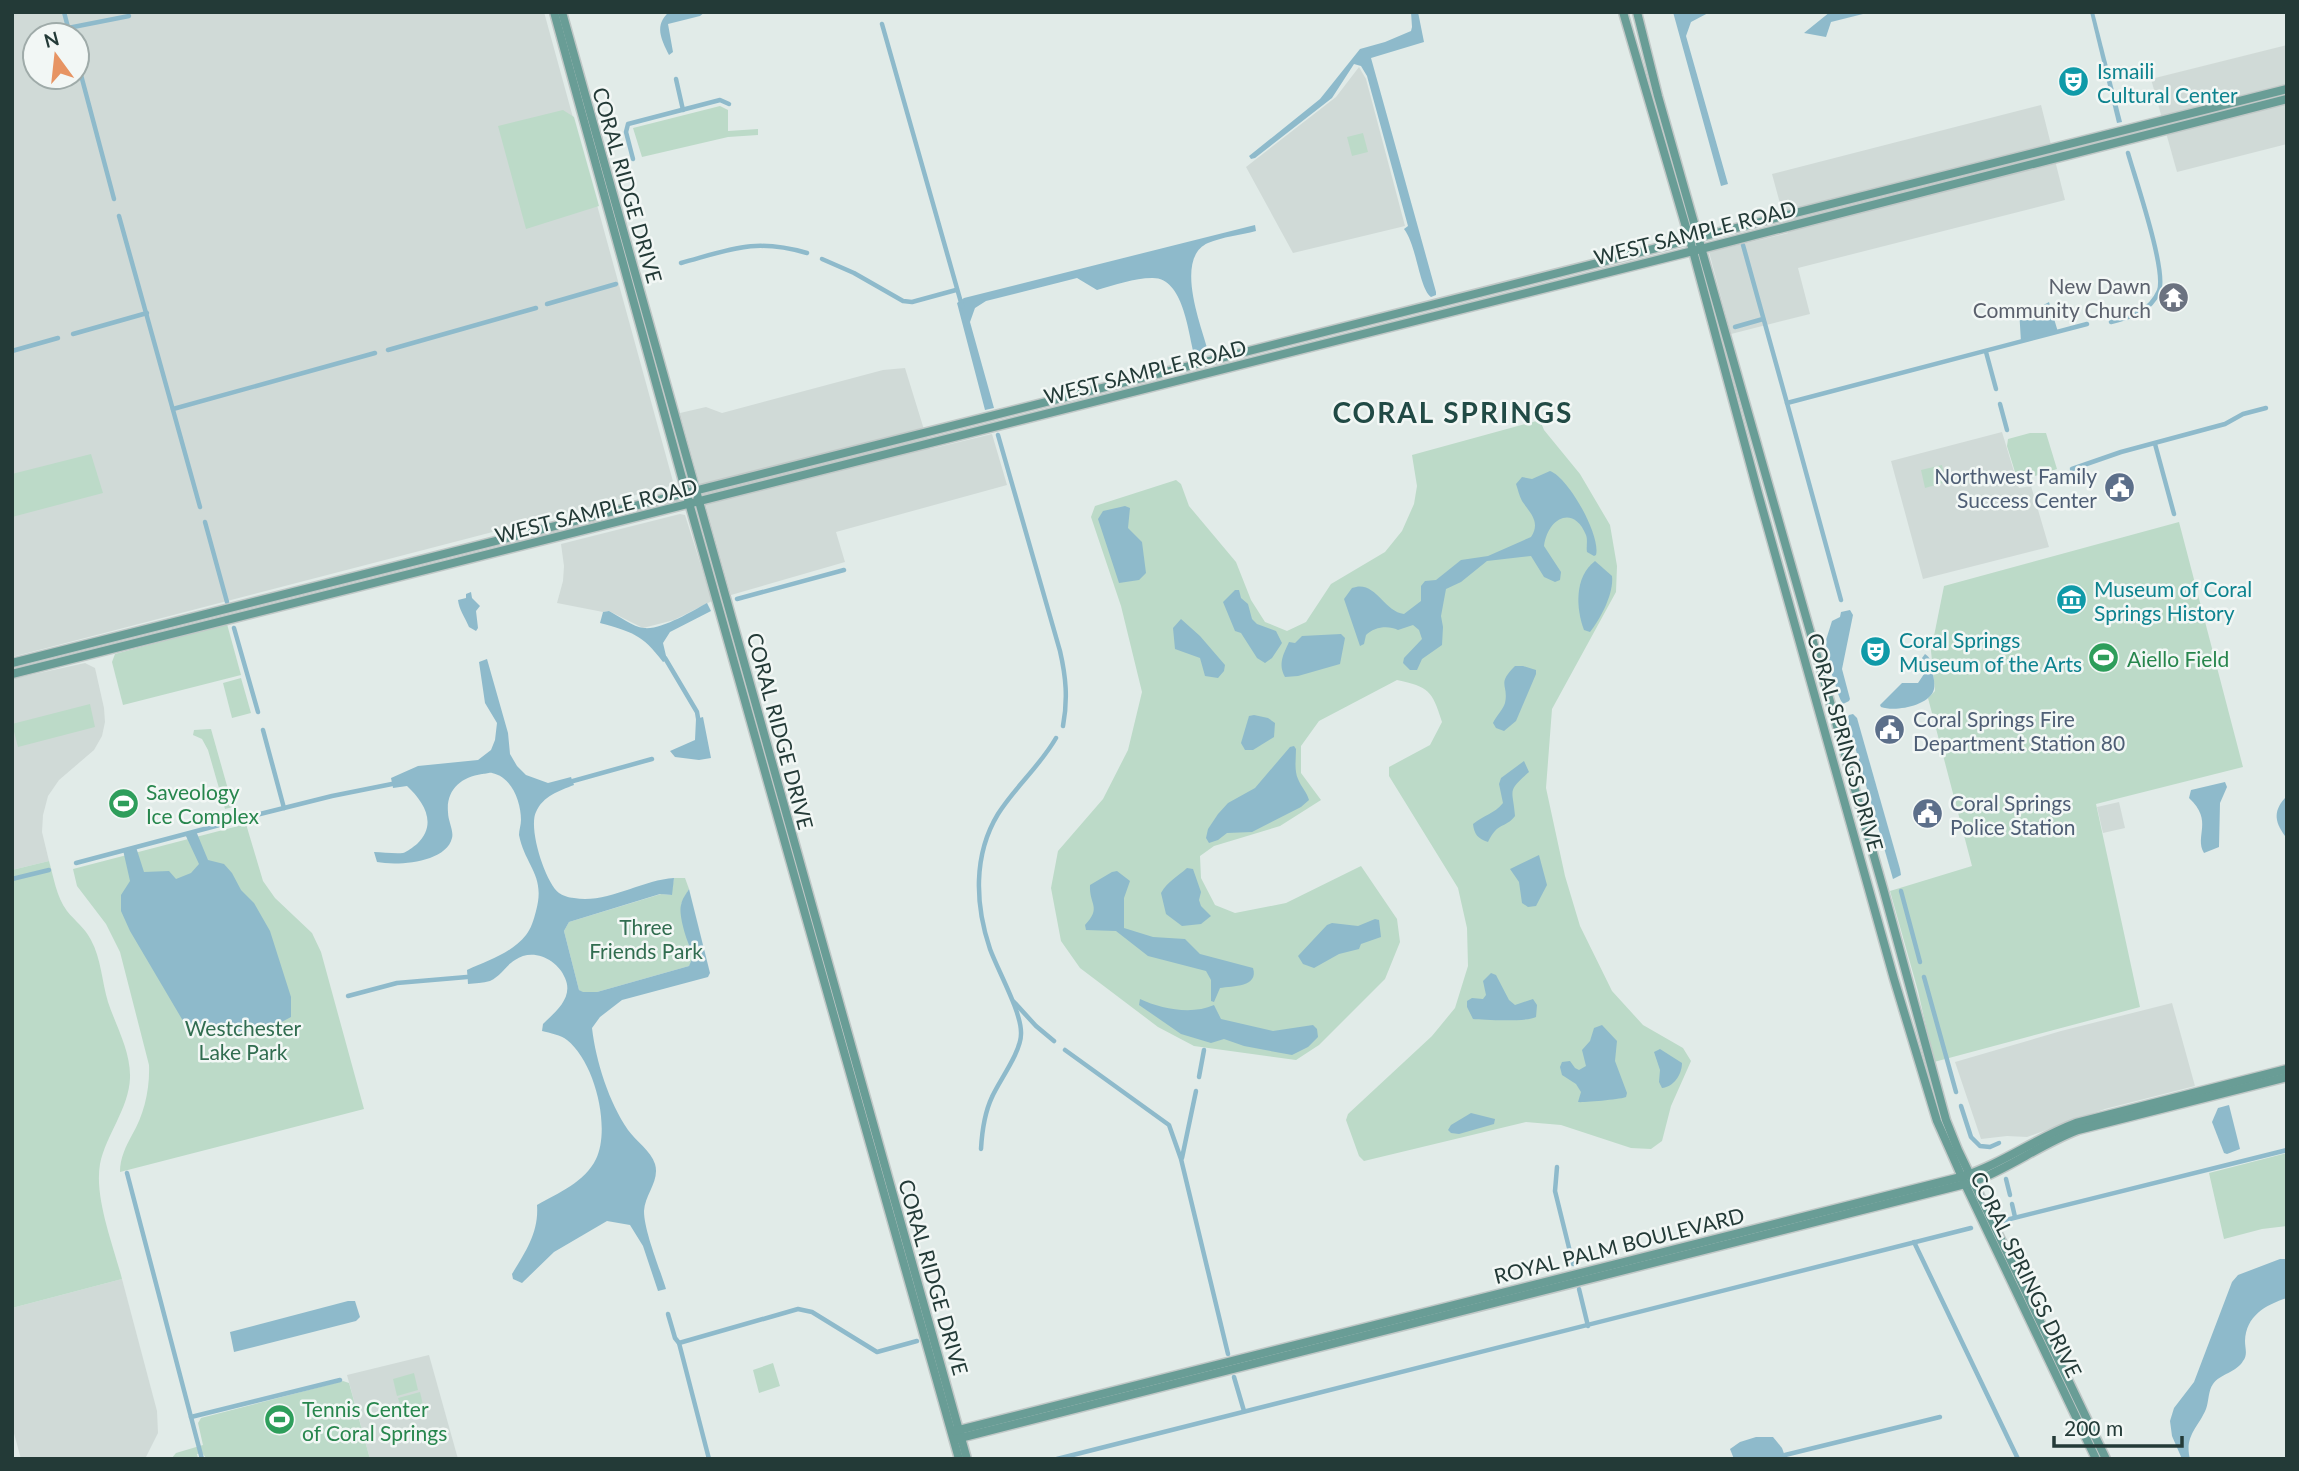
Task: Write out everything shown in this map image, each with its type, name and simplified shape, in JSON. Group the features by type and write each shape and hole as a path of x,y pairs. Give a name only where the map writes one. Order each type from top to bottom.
{"main road":[{"name":"CORAL RIDGE DRIVE","path":"554,12 608,211 694,503 957,1435 967,1459"},
{"name":"CORAL RIDGE DRIVE","path":"562,12 621,223 691,493"},
{"name":"CORAL SPRINGS DRIVE","path":"1623,12 1694,238"},
{"name":"CORAL SPRINGS DRIVE","path":"1637,12 1758,493 1937,1121 2106,1459"},
{"name":"WEST SAMPLE ROAD","path":"12,663 2287,89"},
{"name":"WEST SAMPLE ROAD","path":"12,674 1697,250 2287,97"},
{"path":"1923,192 1927,185 1949,175"},
{"path":"1898,199 1919,187 1921,182"},
{"path":"608,211 621,223"},
{"name":"CORAL SPRINGS DRIVE","path":"1697,250 1876,862 1946,1120 1967,1179 2096,1459"},
{"name":"ROYAL PALM BOULEVARD","path":"1967,1179 2037,1140 2076,1122 2287,1069"},
{"name":"ROYAL PALM BOULEVARD","path":"957,1435 2003,1170 2059,1137 2078,1130 2287,1077"},
{"name":"CORAL RIDGE DRIVE","path":"957,1435 959,1459"}],"shaded area":[{"path":"12,12 544,12 674,485 12,657"},
{"path":"2287,45 2287,144 2177,172 2151,79"},
{"path":"1359,67 1366,79 1405,226 1293,253 1246,167 1336,97"},
{"path":"2041,105 2065,200 1798,268 1810,314 1731,334 1709,252 1788,233 1772,174"},
{"path":"905,368 930,449 992,434 1007,485 836,532 845,562 731,595 680,413 706,407 722,413 883,370"},
{"path":"2002,432 2019,488 2031,486 2049,547 1923,579 1891,461"},
{"path":"680,514 685,515 712,601 674,620 643,628 609,611 557,603 563,581 561,544"},
{"path":"85,663 95,668 104,708 102,736 94,750 59,780 48,796 42,832 49,861 12,870 12,679"},
{"path":"2119,802 2125,828 2103,833 2097,807"},
{"path":"2172,1003 2195,1086 2105,1109 2027,1137 1981,1139 1955,1062 2061,1031"},
{"path":"122,1279 157,1411 158,1433 145,1459 21,1459 12,1426 12,1308"},
{"path":"429,1355 458,1459 370,1459 347,1375"}],"green space":[{"path":"720,106 728,110 728,131 758,129 758,135 728,137 642,157 633,128"},
{"path":"563,110 574,117 599,206 526,229 498,126"},
{"path":"1363,133 1368,152 1352,156 1347,137"},
{"path":"1540,420 1544,430 1580,474 1610,525 1617,566 1616,592 1552,709 1546,788 1565,876 1580,926 1612,991 1643,1025 1683,1048 1691,1061 1671,1106 1662,1141 1651,1149 1631,1148 1561,1125 1526,1122 1364,1161 1359,1156 1346,1120 1348,1114 1432,1036 1455,1008 1468,966 1467,928 1458,888 1389,776 1389,767 1430,745 1442,722 1435,703 1423,688 1397,680 1319,721 1301,746 1301,773 1321,800 1280,826 1214,846 1200,856 1201,878 1215,905 1235,913 1286,903 1361,866 1397,919 1400,942 1385,979 1319,1045 1296,1060 1194,1046 1158,1027 1080,968 1061,941 1051,888 1058,851 1103,799 1128,750 1142,692 1121,606 1091,517 1095,506 1176,480 1181,484 1189,506 1236,562 1251,600 1265,622 1287,631 1306,622 1331,584 1385,552 1402,531 1414,504 1417,486 1412,455"},
{"path":"2030,433 2046,433 2057,469 2035,476 2024,471 2015,472 2007,446 2008,439"},
{"path":"91,454 103,493 12,517 12,474"},
{"path":"1942,465 1946,482 1925,488 1921,470"},
{"path":"2179,522 2243,767 2096,804 2140,1007 1934,1062 1918,991 1890,891 1972,866 1928,698 1935,691 1931,651 1944,586"},
{"path":"227,624 241,675 123,705 112,662 115,654"},
{"path":"241,678 251,713 232,718 223,683"},
{"path":"90,704 95,727 18,747 12,724"},
{"path":"211,729 233,807 225,809 208,750 202,739 193,735 194,730"},
{"name":"Westchester Lake Park","path":"246,824 263,881 275,898 312,933 321,952 364,1109 120,1172 124,1152 145,1102 149,1065 120,952 106,924 77,886 73,869"},
{"path":"49,861 63,905 86,932 94,947 108,1002 130,1068 126,1100 103,1153 99,1177 102,1207 122,1279 12,1308 12,870"},
{"name":"Three Friends Park","path":"674,878 685,878 689,889 681,904 690,949 695,954 689,966 597,992 579,990 564,931 569,922 661,894 671,895"},
{"path":"2287,1153 2287,1226 2262,1229 2224,1239 2209,1173"},
{"path":"773,1363 780,1386 759,1393 753,1370"},
{"path":"414,1373 418,1390 397,1396 393,1379"},
{"name":"Tennis Center of Coral Springs","path":"343,1381 349,1383 370,1459 207,1459 202,1453 197,1454 198,1459 171,1459 176,1453 203,1445 198,1423 201,1418"},
{"path":"420,1392 424,1409 403,1415 398,1398"}],"water":[{"path":"669,12 705,12 700,16 668,24 673,52 669,55 660,27"},
{"path":"1411,12 1418,12 1424,42 1371,58 1436,292 1436,295 1431,297 1404,229 1408,226 1367,76 1361,66 1354,64 1332,98 1255,158 1251,159 1249,156 1320,99 1360,49 1411,31"},
{"path":"1673,12 1710,12 1691,22 1686,36 1728,184 1721,186"},
{"path":"1830,12 1871,12 1831,22 1826,37 1804,33"},
{"path":"2090,12 2094,12 2122,122 2117,123"},
{"path":"1255,225 1256,231 1208,243 1198,251 1193,263 1193,293 1208,351 1194,354 1177,296 1171,286 1152,278 1131,280 1097,290 1077,278 986,301 975,308 970,322 994,408 985,410 957,303 964,298"},
{"path":"2049,302 2058,332 2021,342 2019,309 2036,309"},
{"path":"1550,471 1566,484 1582,509 1594,535 1596,555 1587,552 1587,537 1581,526 1575,520 1562,518 1551,528 1544,546 1561,572 1560,580 1555,582 1544,577 1531,556 1487,561 1461,582 1446,589 1441,616 1442,645 1422,659 1417,670 1410,670 1403,663 1404,658 1422,639 1419,630 1413,625 1398,630 1386,627 1373,630 1366,635 1364,644 1360,646 1344,599 1352,588 1360,586 1373,591 1390,607 1404,614 1421,601 1421,586 1425,581 1436,580 1461,560 1488,556 1531,537 1535,522 1522,501 1516,484 1522,477 1532,479"},
{"path":"1125,506 1130,508 1128,528 1142,542 1146,573 1139,580 1119,583 1098,519 1103,511"},
{"path":"1595,561 1612,576 1612,583 1606,605 1590,632 1584,630 1578,603 1583,576"},
{"path":"1235,590 1239,590 1241,598 1248,604 1252,619 1257,624 1276,631 1282,643 1265,663 1257,658 1241,633 1235,631 1223,602"},
{"path":"471,592 472,598 480,606 476,611 476,631 469,627 458,600 466,598 466,594"},
{"path":"707,603 711,611 670,632 663,643 667,660 663,662 649,645 636,635 600,623 603,612 609,611 635,626 651,628 677,619"},
{"path":"1850,610 1853,615 1842,669 1850,699 1843,704 1827,667 1826,640 1832,621 1840,617 1841,612"},
{"path":"1181,619 1225,665 1218,678 1205,676 1200,658 1175,649 1173,628"},
{"path":"1341,634 1345,638 1340,664 1285,677 1283,655 1289,642 1295,643 1302,636"},
{"path":"1925,654 1930,660 1934,680 1934,690 1929,697 1910,707 1881,707 1902,683 1918,683 1924,674 1922,658"},
{"path":"487,659 508,733 510,754 517,766 526,775 548,783 571,777 574,785 547,798 539,806 534,820 536,842 543,867 559,893 572,898 599,898 674,878 672,895 660,894 569,922 564,931 579,990 597,992 689,966 694,954 684,931 680,910 689,889 710,973 708,977 622,1000 600,1017 592,1028 600,1068 615,1107 628,1130 647,1150 655,1164 656,1176 644,1211 649,1239 666,1289 658,1291 643,1246 630,1225 607,1221 554,1252 522,1283 513,1279 512,1274 534,1233 537,1205 585,1174 596,1159 602,1130 598,1096 577,1050 559,1035 542,1031 543,1024 562,1004 567,992 565,978 557,966 537,955 522,956 490,981 468,984 467,970 514,947 526,935 536,911 537,879 522,846 519,835 519,806 510,785 499,775 490,773 468,778 456,786 448,804 452,838 441,853 431,858 408,863 386,863 377,862 374,852 405,852 417,844 427,829 428,821 419,799 407,786 393,788 391,778 418,766 478,760 491,750 497,723 485,703 479,662"},
{"path":"1515,666 1536,670 1536,674 1516,721 1504,731 1496,728 1493,723 1505,703 1506,677"},
{"path":"1853,714 1857,718 1900,869 1901,875 1893,879 1847,719"},
{"path":"1249,716 1268,718 1275,723 1274,737 1253,750 1245,750 1241,743"},
{"path":"703,717 711,758 699,760 675,757 670,751 695,740 696,719"},
{"path":"1294,746 1297,776 1309,800 1301,807 1252,832 1227,833 1209,843 1206,838 1208,829 1218,814 1228,803 1255,788 1290,747"},
{"path":"1524,761 1529,772 1513,791 1515,816 1498,828 1488,842 1479,838 1473,824 1503,803 1499,784 1501,778"},
{"path":"2225,782 2227,787 2220,803 2219,847 2204,853 2201,840 2202,821 2196,806 2189,798 2191,790"},
{"path":"2287,796 2285,836 2277,820 2277,811"},
{"path":"196,831 208,860 224,864 232,873 270,931 291,997 291,1017 274,1026 244,1034 224,1031 202,1033 186,1026 121,911 121,895 130,881 123,850 136,847 144,872 169,871 176,879 191,873 199,864 185,834"},
{"path":"1539,855 1547,885 1536,906 1528,907 1522,903 1519,882 1510,869"},
{"path":"1187,868 1193,869 1201,892 1201,906 1211,916 1201,924 1182,926 1166,914 1161,893"},
{"path":"1117,871 1130,881 1124,898 1124,928 1153,937 1185,939 1200,954 1253,968 1252,979 1244,984 1220,988 1214,1002 1211,1001 1211,980 1206,971 1148,956 1116,931 1086,930 1085,925 1094,910 1090,885"},
{"path":"1379,920 1381,937 1361,944 1359,949 1339,954 1314,968 1303,964 1298,956 1327,925 1332,923 1358,926"},
{"path":"1491,973 1496,975 1509,1000 1515,1005 1533,999 1537,1005 1536,1017 1515,1020 1473,1019 1467,1001 1472,998 1483,999 1486,995 1483,981"},
{"path":"1140,999 1177,1010 1196,1010 1214,1005 1221,1019 1273,1031 1313,1025 1317,1029 1318,1037 1308,1047 1292,1055 1244,1046 1224,1039 1211,1043 1181,1034 1139,1005"},
{"path":"1602,1025 1617,1041 1615,1061 1627,1093 1626,1097 1578,1102 1581,1092 1576,1084 1562,1075 1560,1067 1562,1062 1570,1061 1579,1070 1586,1066 1582,1050 1590,1041 1594,1028"},
{"path":"1660,1049 1682,1063 1676,1079 1662,1088 1654,1052"},
{"path":"2229,1105 2240,1149 2227,1154 2224,1153 2212,1122 2218,1108"},
{"path":"1471,1113 1495,1119 1494,1124 1459,1134 1448,1130 1451,1125"},
{"path":"2280,1259 2287,1259 2287,1298 2264,1308 2253,1318 2246,1332 2245,1359 2237,1368 2213,1384 2206,1409 2190,1438 2190,1459 2182,1459 2172,1436 2170,1421 2174,1408 2194,1382 2232,1282 2238,1275"},
{"path":"355,1301 360,1317 356,1321 234,1352 230,1332"},
{"path":"1756,1437 1773,1437 1782,1448 1786,1459 1734,1459 1730,1449 1740,1442"}],"waterway":[{"path":"64,12 66,21"},
{"path":"91,23 129,16"},
{"path":"882,24 962,306"},
{"path":"676,79 683,110"},
{"path":"85,91 114,199"},
{"path":"633,159 626,132 628,124 720,100 729,104"},
{"path":"2111,322 2133,316 2145,309 2159,291 2159,265 2155,245 2128,153"},
{"path":"119,216 200,507"},
{"path":"1743,245 1787,403 2087,324"},
{"path":"681,263 743,247 772,246 807,253"},
{"path":"822,259 854,273 903,301 912,302 956,290"},
{"path":"547,304 616,284"},
{"path":"388,350 536,308"},
{"path":"73,334 147,313"},
{"path":"1735,327 1763,319"},
{"path":"12,351 58,338"},
{"path":"1986,352 1996,389"},
{"path":"173,409 375,353"},
{"path":"1787,403 1841,600"},
{"path":"2000,404 2007,430"},
{"path":"2072,469 2121,452 2225,424 2243,414 2266,408"},
{"path":"998,435 1060,651 1066,688 1063,726"},
{"path":"2155,444 2174,514"},
{"path":"205,522 227,602"},
{"path":"737,599 844,570"},
{"path":"234,628 258,712"},
{"path":"665,658 697,712 699,724"},
{"path":"263,730 284,808"},
{"path":"981,1149 987,1110 1017,1049 1021,1034 1014,1004 990,949 981,915 979,880 984,846 998,814 1056,738"},
{"path":"573,781 652,759"},
{"path":"256,815 392,784"},
{"path":"76,863 242,819"},
{"path":"12,879 49,870"},
{"path":"1901,891 1920,962"},
{"path":"348,996 397,983 467,977"},
{"path":"1924,977 1956,1092"},
{"path":"1014,1002 1054,1041"},
{"path":"1065,1050 1169,1125 1181,1159 1228,1354"},
{"path":"1199,1077 1204,1050"},
{"path":"1182,1158 1196,1091"},
{"path":"1961,1106 1971,1137 1980,1146 1990,1147 1999,1143"},
{"path":"2002,1221 2287,1150"},
{"path":"1557,1167 1555,1191 1573,1264"},
{"path":"127,1173 202,1459"},
{"path":"2006,1179 2010,1195"},
{"path":"2012,1204 2015,1217"},
{"path":"1057,1459 1971,1228"},
{"path":"1914,1242 2018,1459"},
{"path":"1579,1289 1588,1326"},
{"path":"709,1459 679,1343 798,1309 812,1312 877,1352 917,1341"},
{"path":"668,1314 679,1343"},
{"path":"1234,1377 1244,1411"},
{"path":"191,1417 340,1380"},
{"path":"1785,1455 1940,1417"}],"place":[{"name":"Ismaili Cultural Center","path":"2074,82"},
{"name":"New Dawn Community Church","path":"2174,297"},
{"name":"Northwest Family Success Center","path":"2120,487"},
{"name":"Museum of Coral Springs History","path":"2071,600"},
{"name":"Coral Springs Museum of the Arts","path":"1876,651"},
{"name":"Aiello Field","path":"2104,658"},
{"name":"Coral Springs Fire Department Station 80","path":"1890,730"},
{"name":"Saveology Ice Complex","path":"123,803"},
{"name":"Coral Springs Police Station","path":"1927,814"},
{"name":"Tennis Center of Coral Springs","path":"279,1420"}],"district":[{"name":"CORAL SPRINGS","path":"1453,412"}]}
